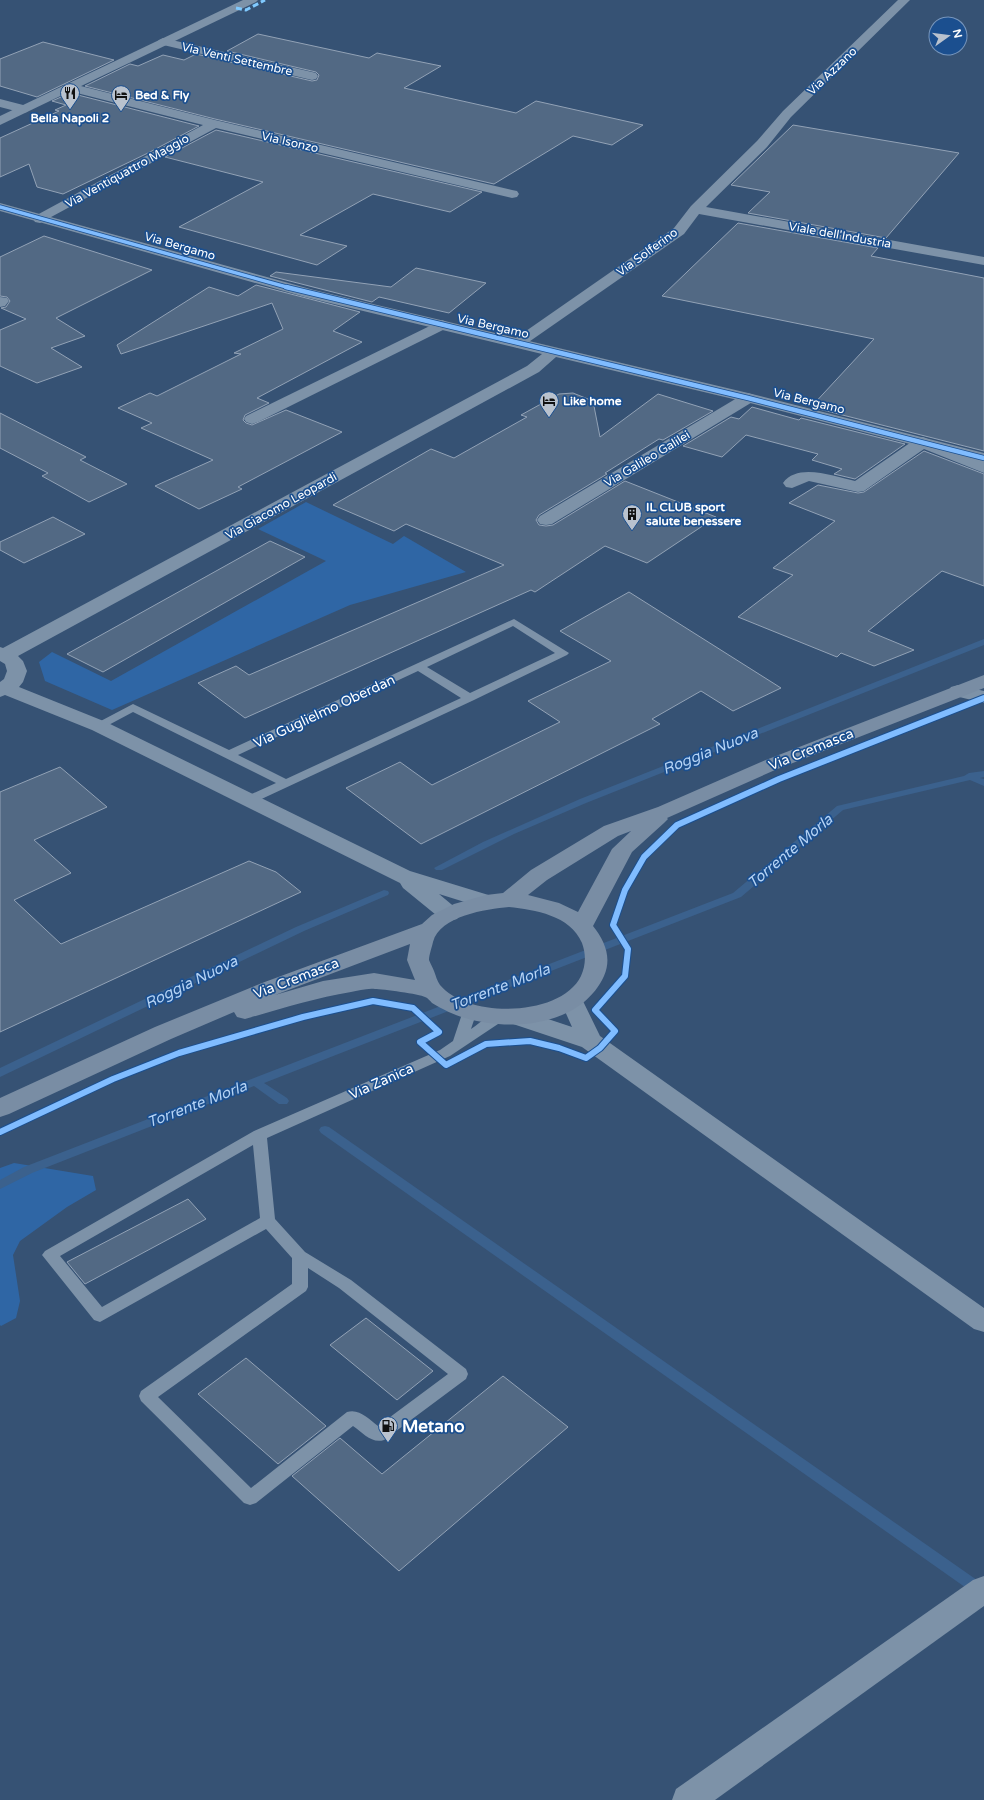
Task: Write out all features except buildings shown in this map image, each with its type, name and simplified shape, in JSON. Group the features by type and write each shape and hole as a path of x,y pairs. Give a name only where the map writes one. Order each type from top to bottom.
{"main road":[{"name":"Via Cremasca","path":"509,900 539,875 611,831 665,812 768,766 984,681"},
{"name":"Via Cremasca","path":"163,1033 323,989 374,981 435,992 468,1011 508,1017 548,1011 572,1000 582,992 592,979 591,943 623,849 665,812"},
{"name":"Via Cremasca","path":"435,992 418,960 424,937 431,928 449,914 470,906 487,902 509,900 540,904 572,918 591,943"},
{"name":"Via Cremasca","path":"0,1108 163,1033 270,988 431,928"}],"street":[{"path":"0,121 252,0"},
{"name":"Via Azzano","path":"762,144 787,114 904,0"},
{"name":"Via Venti Settembre","path":"163,42 312,76"},
{"name":"Via Isonzo","path":"69,87 214,124 512,194"},
{"path":"0,103 23,109"},
{"name":"Via Ventiquattro Maggio","path":"40,219 214,124"},
{"name":"Via Solferino","path":"518,343 679,231 696,209 762,144"},
{"name":"Via Bergamo","path":"0,207 310,294 748,398 984,458"},
{"name":"Viale dell'Industria","path":"696,209 984,261"},
{"name":"Via Bergamo","path":"252,419 442,325"},
{"name":"Via Giacomo Leopardi","path":"3,654 533,369 554,351"},
{"name":"Via Galileo Galilei","path":"546,520 748,398"},
{"path":"792,483 807,476 858,487 923,442"},
{"name":"Via Bergamo","path":"923,442 984,468"},
{"path":"3,654 13,661 17,671 15,678 2,690 99,726 402,876 487,902"},
{"path":"958,691 984,696"},
{"path":"402,876 449,914"},
{"path":"572,1000 590,1041"},
{"path":"508,1017 590,1041 984,1322"},
{"path":"688,1800 976,1595"}],"lane":[{"name":"Via Guglielmo Oberdan","path":"229,755 514,622 563,653 470,698 248,800"},
{"path":"419,667 470,698"},
{"name":"Via Guglielmo Oberdan","path":"99,726 133,707 285,782"},
{"path":"460,1042 468,1011"},
{"name":"Via Zanica","path":"268,1221 100,1316 50,1255 259,1135 445,1053 460,1042 508,1017"},
{"path":"259,1135 268,1221 300,1256 345,1284 460,1374 378,1435 353,1417 250,1498 147,1396 300,1287 300,1256"}],"shaded area":[{"path":"306,502 393,544 404,536 466,572 350,605 112,710 45,681 39,662 52,652 111,681 326,561 258,529"},
{"path":"14,1163 93,1176 96,1190 67,1207 20,1241 13,1255 20,1301 16,1318 1,1326 0,1168"}],"waterway":[{"name":"Roggia Nuova","path":"439,868 510,832 583,801 984,642"},
{"name":"Torrente Morla","path":"971,777 984,774"},
{"name":"Torrente Morla","path":"255,1082 737,895 840,808 971,777"},
{"path":"971,777 984,783"},
{"name":"Roggia Nuova","path":"0,1073 300,929 384,893"},
{"name":"Torrente Morla","path":"0,1185 28,1170 255,1082"},
{"path":"255,1082 283,1101"},
{"path":"325,1130 984,1593"}],"marked path":[{"path":"236,8 246,10 265,0"}],"cycle path":[{"path":"0,207 310,294 748,398 984,458"},
{"path":"0,1132 113,1079 179,1053 303,1017 373,1001 413,1008 439,1032 420,1042 446,1065 486,1044 530,1041 559,1048 586,1058 600,1048 615,1031 595,1010 625,976 628,949 613,925 625,890 644,857 677,825 779,779 984,698"}],"place":[{"name":"Bella Napoli 2","path":"70,110"},
{"name":"Bed & Fly","path":"121,112"},
{"name":"Like home","path":"549,418"},
{"name":"IL CLUB sport salute benessere","path":"632,531"},
{"name":"Metano","path":"388,1443"}]}
